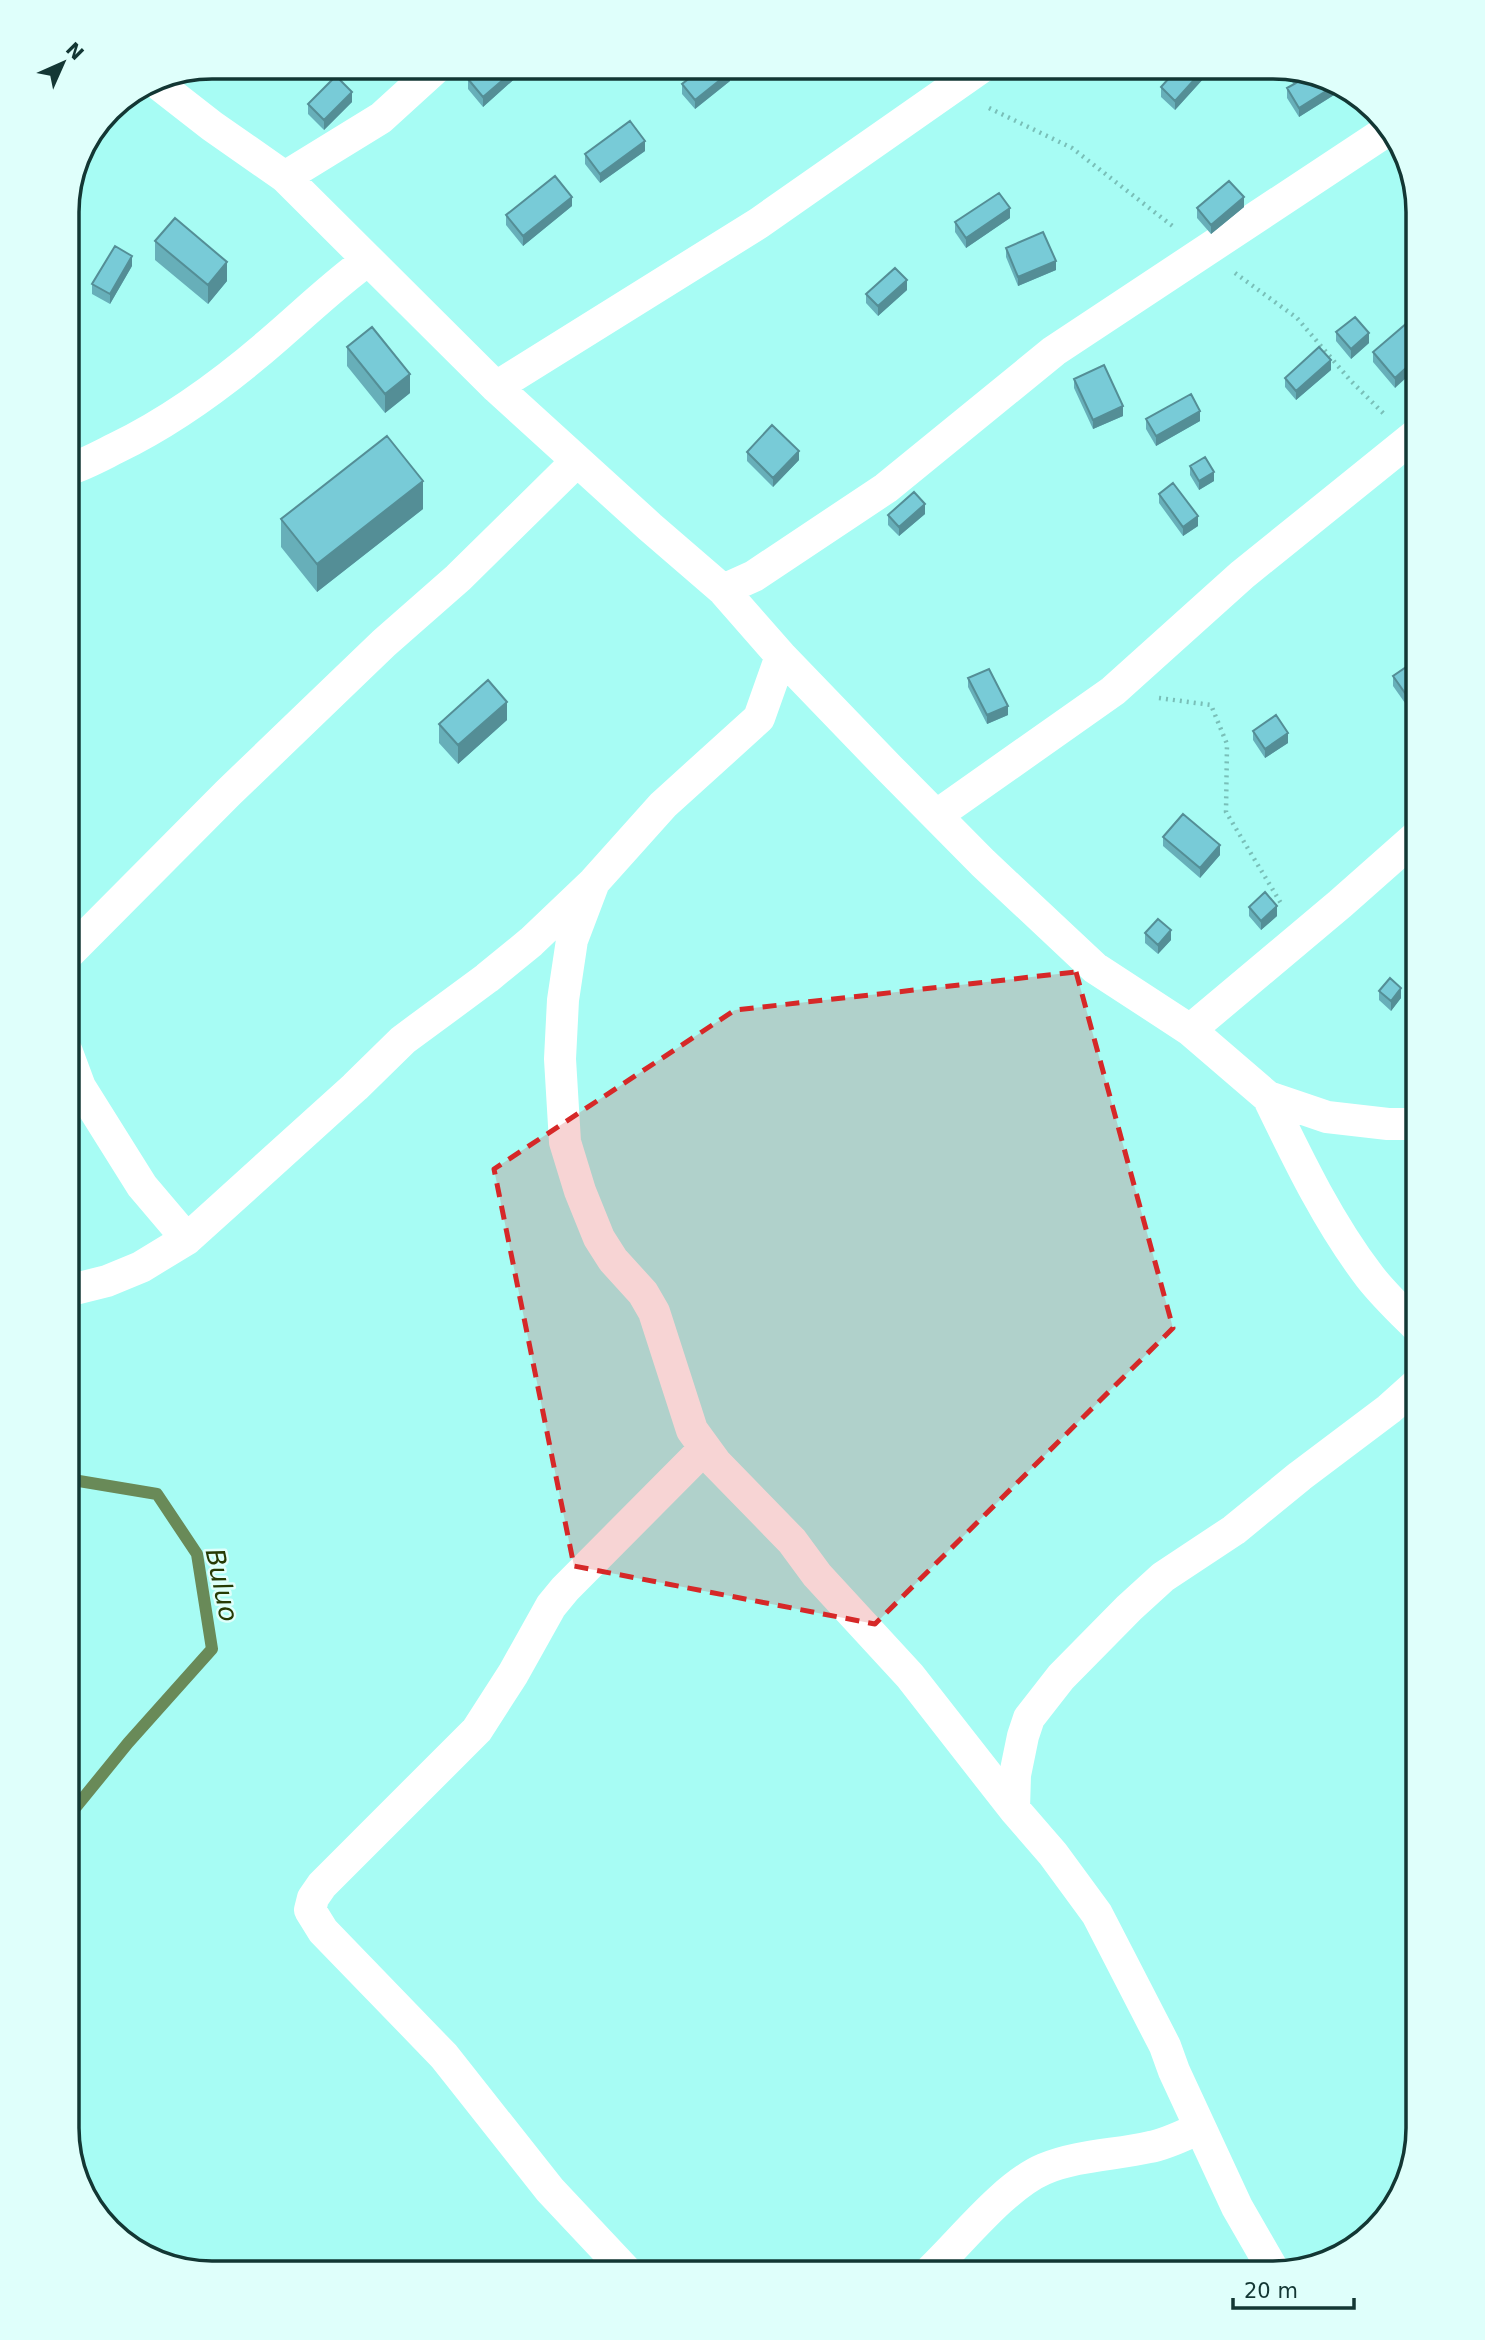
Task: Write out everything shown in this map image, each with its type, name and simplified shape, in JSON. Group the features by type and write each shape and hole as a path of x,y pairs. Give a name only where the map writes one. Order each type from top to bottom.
{"street":[{"path":"285,177 381,118 423,79"},
{"path":"496,387 759,223 965,79"},
{"path":"163,88 285,177 496,387 723,590 781,656 983,863 1095,968 1190,1030 1268,1097 1327,1117 1406,1124"},
{"path":"723,590 754,576 886,488 1054,351 1381,134"},
{"path":"79,466 134,440 183,410 276,338 341,279 368,260"},
{"path":"937,816 1113,691 1242,575 1406,443"},
{"path":"79,943 228,793 384,643 458,578 577,461"},
{"path":"79,1288 107,1281 141,1267 187,1238 355,1087 402,1040 531,942 594,882 663,805 759,718 781,656"},
{"path":"1190,1030 1406,846"},
{"path":"594,882 572,940 563,1000 560,1059 565,1142 580,1191 599,1238 613,1260 643,1293 654,1312 692,1430 704,1449 792,1541 842,1603 910,1676 1014,1809 1054,1854 1097,1914 1165,2046 1237,2207 1268,2261"},
{"path":"79,1084 136,1176 187,1238"},
{"path":"1268,1097 1303,1169 1345,1241 1371,1277 1406,1314"},
{"path":"1014,1809 1015,1774 1023,1736 1030,1718 1061,1677 1163,1577 1234,1530 1406,1395"},
{"path":"617,2261 550,2190 444,2056 323,1931 310,1910 313,1898 322,1885 477,1730 513,1674 551,1606 565,1589 704,1449"},
{"path":"940,2261 1003,2199 1045,2169 1096,2155 1153,2147 1200,2128"}],"path":[{"path":"1113,691 1211,705 1227,744 1226,812 1283,907"}],"highlighted area":[{"path":"1076,972 1173,1328 875,1624 574,1566 494,1169 735,1010"}],"building":[{"path":"333,79 339,79 352,92 324,120 308,104"},
{"path":"468,79 504,79 483,97"},
{"path":"688,79 721,79 695,100 682,84"},
{"path":"1168,79 1195,79 1175,101 1161,87"},
{"path":"1298,82 1327,90 1299,108 1287,88"},
{"path":"630,121 645,141 600,174 585,154"},
{"path":"555,176 572,197 523,236 506,215"},
{"path":"1229,181 1244,197 1211,225 1197,208"},
{"path":"999,193 1010,208 966,238 955,222"},
{"path":"175,218 227,262 208,285 155,241"},
{"path":"1043,232 1056,261 1018,277 1006,248"},
{"path":"115,246 132,256 110,294 92,284"},
{"path":"895,268 907,280 878,306 866,294"},
{"path":"1355,317 1369,333 1351,349 1336,332"},
{"path":"1406,324 1406,368 1395,378 1373,352"},
{"path":"372,327 410,374 385,394 347,347"},
{"path":"1319,347 1331,360 1296,391 1285,378"},
{"path":"1104,365 1123,406 1093,420 1074,379"},
{"path":"1191,394 1200,411 1156,436 1146,419"},
{"path":"772,425 799,451 773,478 747,452"},
{"path":"387,436 423,481 317,564 281,519"},
{"path":"1205,457 1214,472 1199,481 1190,466"},
{"path":"1173,483 1198,516 1183,527 1159,494"},
{"path":"914,492 925,504 899,527 888,515"},
{"path":"1406,667 1405,693 1393,676"},
{"path":"989,669 1008,706 987,715 968,678"},
{"path":"488,680 507,702 458,745 439,724"},
{"path":"1276,715 1288,733 1265,749 1253,731"},
{"path":"1183,814 1220,845 1200,868 1163,837"},
{"path":"1265,892 1277,906 1261,921 1249,907"},
{"path":"1158,919 1171,930 1158,945 1145,933"},
{"path":"1390,978 1401,988 1391,1001 1379,991"}],"waterway":[{"name":"Buluo","path":"79,1481 157,1494 197,1554 212,1649 128,1743 79,1803"}]}
